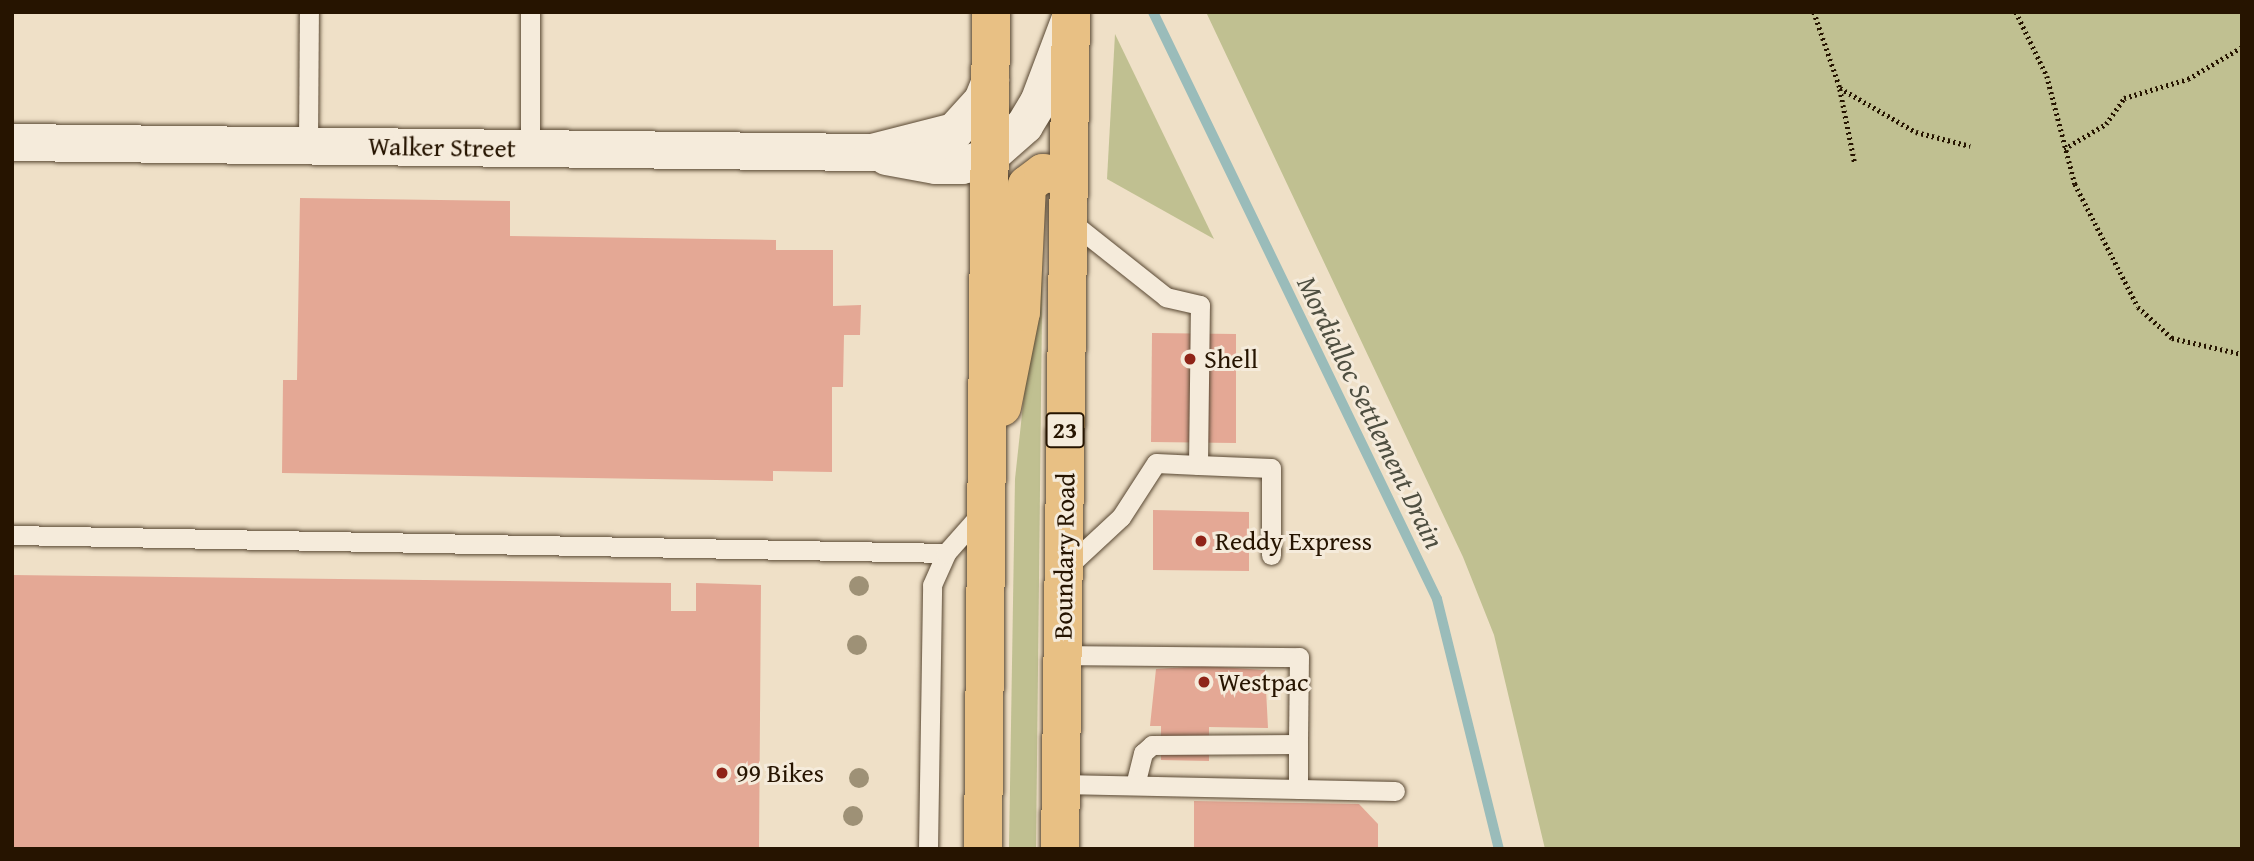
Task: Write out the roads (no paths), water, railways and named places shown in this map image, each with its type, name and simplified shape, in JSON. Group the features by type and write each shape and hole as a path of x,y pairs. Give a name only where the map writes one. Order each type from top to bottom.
{"main road":[{"path":"983,849 991,12"},
{"name":"Boundary Road","path":"1060,849 1071,13"},
{"path":"987,466 1021,312 1027,184 1043,173 1069,176"}],"street":[{"name":"Walker Street","path":"12,142 872,152 935,165 962,165 989,156 1024,125 1038,102 1071,13"},
{"name":"Walker Street","path":"872,152 954,131 982,100 990,80"}],"lane":[{"path":"308,145 309,12"},
{"path":"530,12 530,148"},
{"path":"1069,219 1166,298 1200,305 1198,465"},
{"path":"1063,571 1121,517 1156,463 1271,468 1271,555"},
{"path":"928,849 931,601 946,553 987,506"},
{"path":"12,535 946,553"},
{"path":"1062,655 1299,657 1298,789"},
{"path":"1135,785 1143,753 1152,745 1298,744"},
{"path":"1061,784 1395,791"}],"waterway":[{"name":"Mordialloc Settlement Drain","path":"1153,12 1437,599 1499,849"}],"place":[{"name":"Shell","path":"1190,359"},
{"name":"Reddy Express","path":"1201,541"},
{"name":"Westpac","path":"1204,682"},
{"name":"99 Bikes","path":"722,773"}]}
